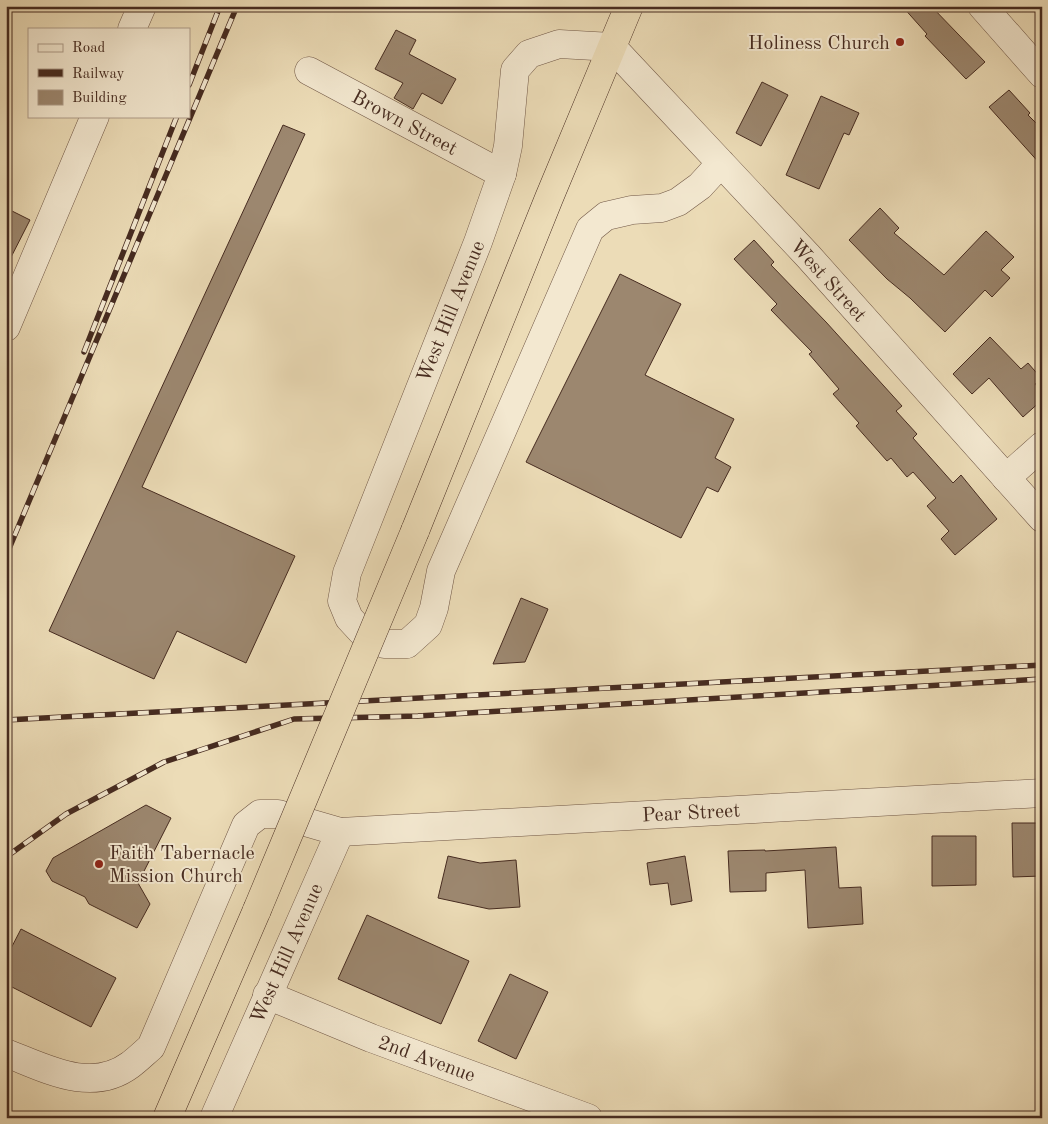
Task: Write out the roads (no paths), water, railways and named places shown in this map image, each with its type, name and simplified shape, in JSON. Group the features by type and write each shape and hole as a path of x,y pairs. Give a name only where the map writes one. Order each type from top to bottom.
{"highway":[{"path":"167,1118 257,910 415,530 628,6"}],"street":[{"path":"132,28 142,6"},
{"path":"982,6 1042,74"},
{"name":"West Hill Avenue","path":"612,47 559,44 529,54 515,70 508,146 502,174 478,242 347,573 342,601 349,618 361,631 384,644 407,644 428,626 434,608 441,571 590,229 606,216 632,210 662,208 678,202 700,186 721,163"},
{"name":"West Street","path":"612,47 808,256 1042,518"},
{"name":"Brown Street","path":"309,71 502,174"},
{"path":"6,327 94,118"},
{"path":"1006,478 1042,446"},
{"name":"Pear Street","path":"340,832 1042,793"},
{"path":"6,1053 57,1073 79,1079 107,1076 129,1066 150,1047 246,825 260,814 278,814 340,832"},
{"name":"West Hill Avenue","path":"214,1118 340,832"},
{"name":"2nd Avenue","path":"267,995 371,1038 588,1118"}],"railway":[{"path":"190,82 220,6"},
{"path":"190,118 237,6"},
{"path":"84,352 176,118"},
{"path":"6,556 190,118"},
{"path":"6,720 1042,665"},
{"path":"6,857 66,814 164,762 294,719 418,716 1042,679"}],"place":[{"name":"Holiness Church","path":"900,42"},
{"name":"Faith Tabernacle Mission Church","path":"99,864"}]}
